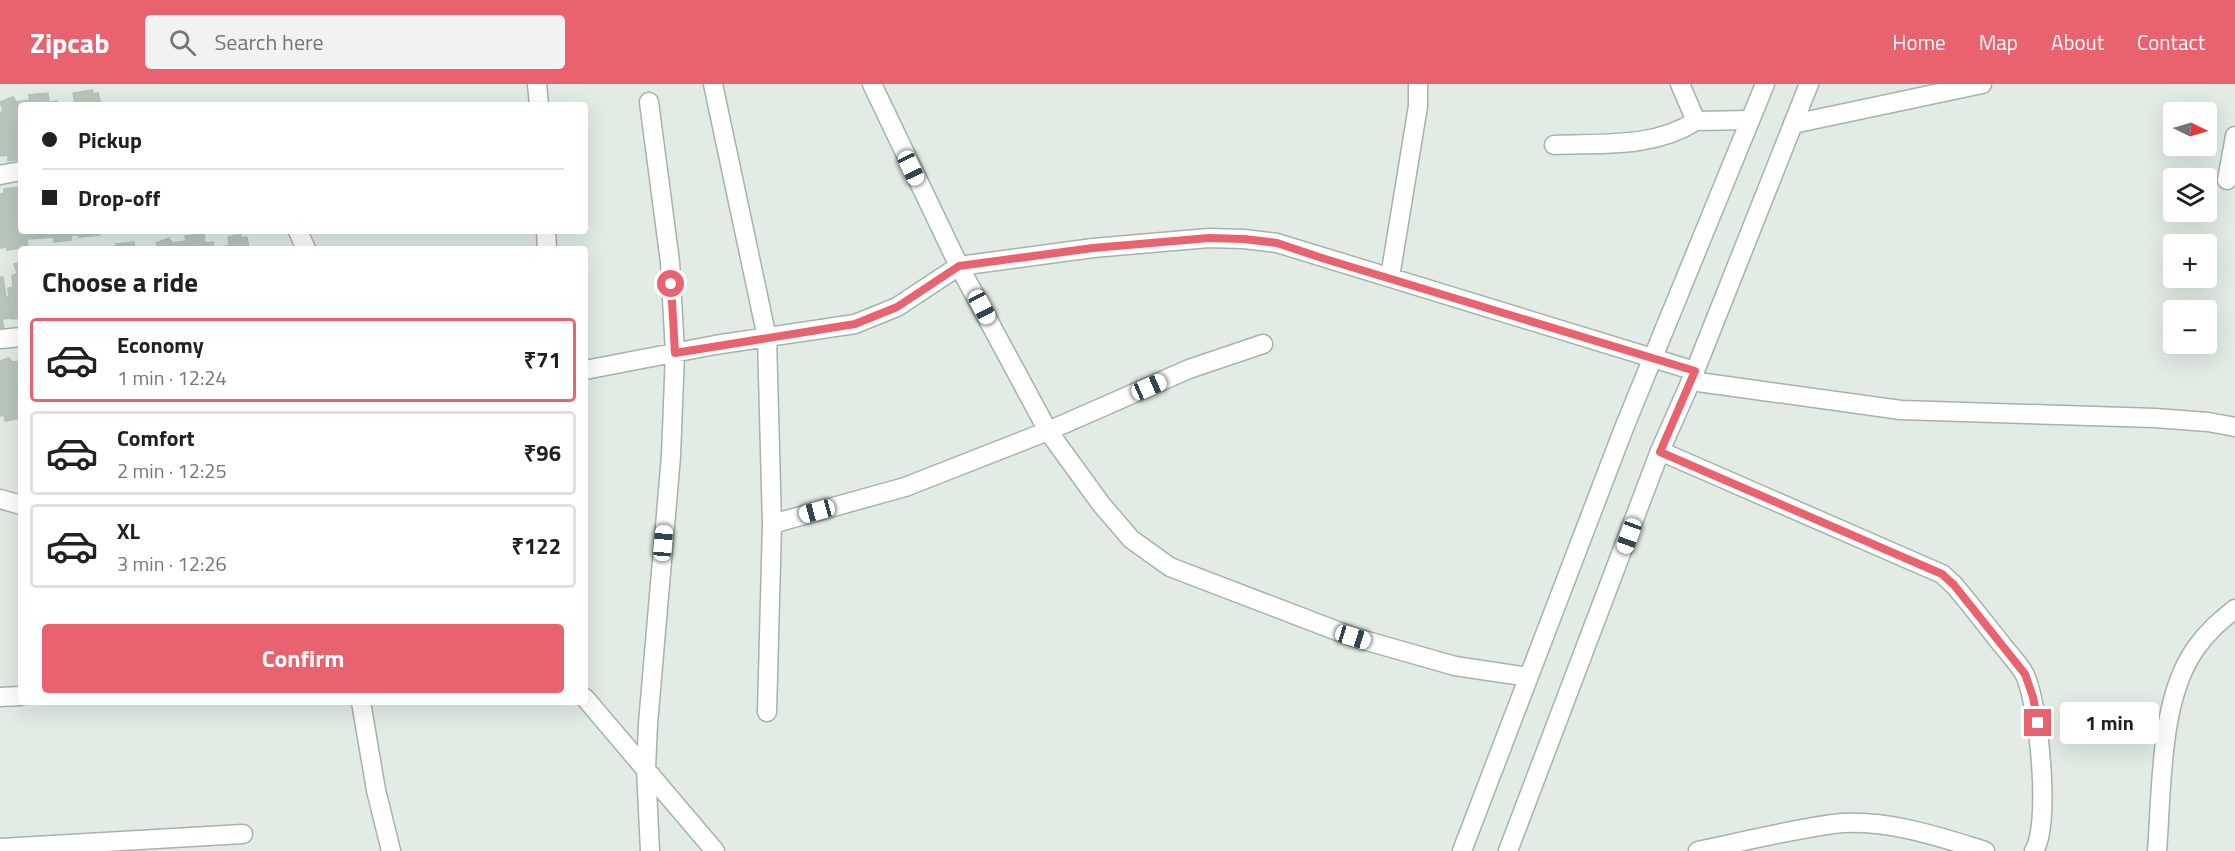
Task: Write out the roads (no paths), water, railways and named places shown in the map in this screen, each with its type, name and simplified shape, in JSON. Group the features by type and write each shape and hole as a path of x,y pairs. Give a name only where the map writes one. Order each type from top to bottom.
{"street":[{"path":"537,84 539,102"},
{"path":"712,84 767,338 772,524 768,712"},
{"path":"872,84 959,266 1048,431 1101,504 1131,539 1170,567 1363,640 1455,666 1528,677"},
{"path":"1390,278 1418,106 1418,84"},
{"path":"1680,84 1696,121"},
{"path":"1462,851 1624,428 1765,84"},
{"path":"1508,851 1660,452 1693,376 1809,84"},
{"path":"1793,124 1982,84"},
{"path":"649,102 670,261 675,353 671,456 651,676 646,768 650,851"},
{"path":"1554,145 1647,141 1684,129 1696,121 1750,120"},
{"path":"2227,180 2235,136"},
{"path":"0,175 18,172"},
{"path":"588,369 855,324 897,307 959,266 1093,248 1209,238 1244,239 1277,243 1652,359 1693,376 1901,410 2155,418 2208,422 2235,427"},
{"path":"0,339 18,336"},
{"path":"772,524 905,487 1048,431 1189,369 1263,344"},
{"path":"1660,452 1942,574 1954,585 2025,674 2033,697 2038,723 2042,811 2040,836 2034,851"},
{"path":"0,499 18,504"},
{"path":"2157,851 2168,718 2179,682 2194,650 2213,626 2235,609"},
{"path":"0,697 18,696"},
{"path":"588,701 715,851"},
{"path":"362,705 376,790 391,851"},
{"path":"1698,851 1834,824 1879,825 1920,832 1985,851"},
{"path":"0,848 243,834"}]}
